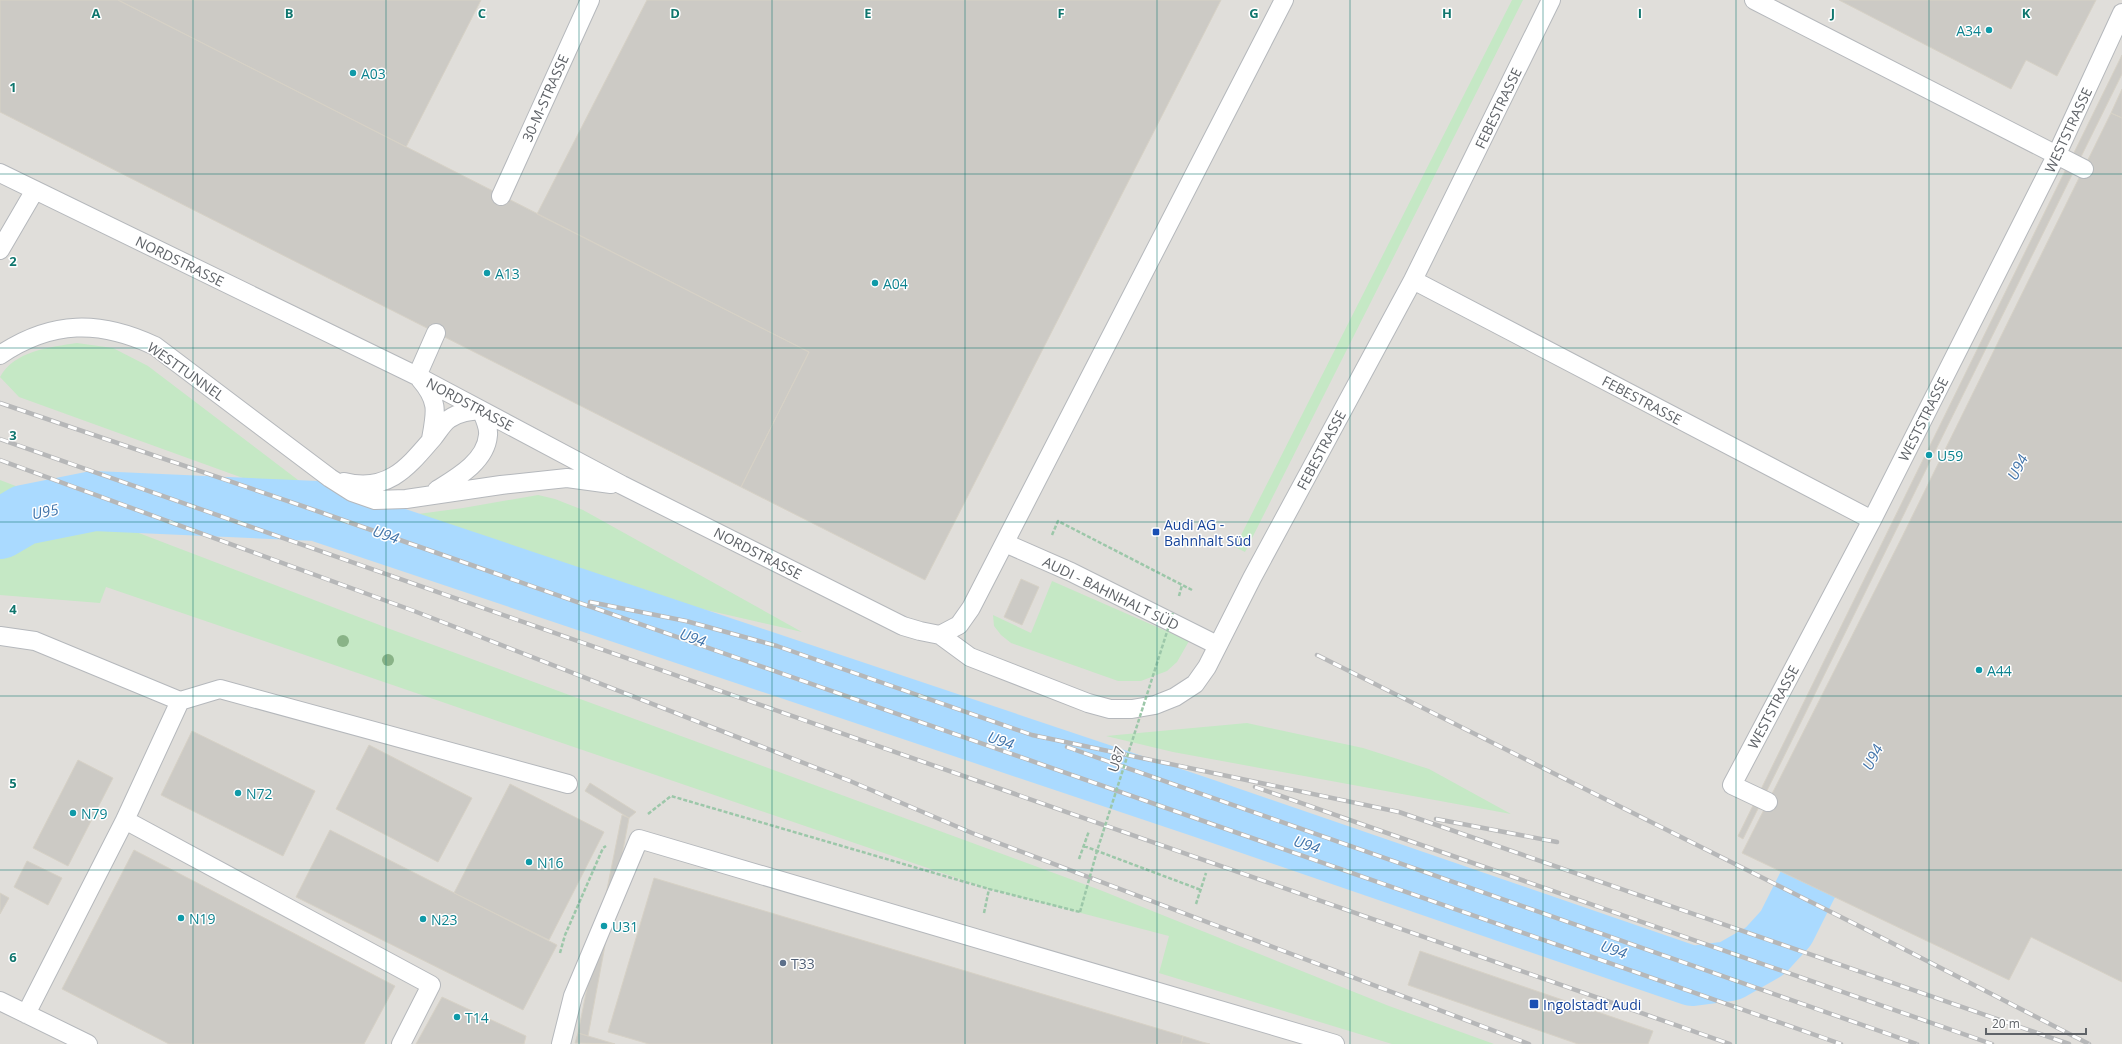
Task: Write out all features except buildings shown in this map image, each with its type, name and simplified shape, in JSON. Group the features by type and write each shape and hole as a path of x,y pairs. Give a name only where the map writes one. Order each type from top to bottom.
{"lane":[{"name":"30-M-STRASSE","path":"501,196 590,0"},
{"path":"940,635 959,625 971,608 1284,0"},
{"name":"FEBESTRASSE","path":"940,635 970,657 1088,703 1110,709 1132,709 1155,706 1175,697 1194,684 1207,667 1252,578 1414,280 1551,0"},
{"path":"1754,0 2084,169"},
{"name":"WESTSTRASSE","path":"1768,802 1732,785 1872,520 2056,156 2122,13"},
{"name":"NORDSTRASSE","path":"0,172 417,376 622,485 903,626 940,635"},
{"path":"0,250 35,190"},
{"name":"FEBESTRASSE","path":"1414,280 1872,520"},
{"name":"WESTTUNNEL","path":"0,355 26,339 52,330 95,327 134,337 155,346 330,478 352,492 375,500 406,499 427,495"},
{"path":"430,441 436,414 432,393 417,376 436,333"},
{"path":"330,478 358,485 381,482 405,470 449,419 464,412 481,410 488,433 485,451 459,477 427,495"},
{"path":"427,495 567,478 622,485"},
{"name":"AUDI - BAHNHALT SÜD","path":"1005,543 1071,572 1217,645"},
{"path":"0,636 35,641 180,702 220,689 568,784"},
{"path":"26,1014 125,820 180,702"},
{"path":"125,820 431,985 401,1044"},
{"path":"561,1044 573,996 639,839 1335,1044"},
{"path":"0,1001 88,1044"}],"path":[{"path":"1049,540 1058,521 1192,590"},
{"name":"U87","path":"996,891 1080,912 1097,851 1173,613"},
{"path":"1079,859 1085,847 1089,831"},
{"path":"1085,847 1201,890"},
{"path":"1196,904 1206,873"}],"shaded area":[{"path":"0,0 2122,0 2122,1044 0,1044"}],"green space":[{"path":"1512,0 1523,0 1245,552 1235,547"},
{"path":"77,343 113,348 148,366 323,499 354,512 388,518 463,508 538,495 555,499 583,510 802,632 658,599 558,583 320,506 19,397 0,377 6,368 23,356 56,346"},
{"path":"0,480 390,629 1100,890 1389,1006 1494,1044 1392,1044 1159,973 1169,936 989,889 106,587 100,603 0,595"},
{"path":"1052,581 1189,641 1177,662 1167,671 1141,681 1118,681 1011,643 1001,635 994,626 993,615 1031,633"},
{"path":"1247,723 1363,748 1429,769 1511,814 1173,752 1106,736"}],"waterway":[{"name":"U94","path":"0,529 24,515 94,501 317,511 1203,808 1692,976 1730,971 1765,951 1786,928 1845,810"}],"railway":[{"path":"0,403 317,511 1841,1044"},
{"path":"0,439 1730,1044"},
{"path":"0,460 414,611 850,781 972,833 1529,1044"},
{"path":"590,602 686,621 777,646 1032,735 1399,812 2069,1044"},
{"path":"1317,655 1857,925 2089,1044"},
{"path":"1067,747 1917,1044"},
{"path":"1255,787 1992,1044"},
{"path":"1436,819 1557,842"}],"place":[{"name":"A34","path":"1989,30"},
{"name":"A03","path":"353,73"},
{"name":"A13","path":"487,273"},
{"name":"A04","path":"875,283"},
{"name":"U59","path":"1929,455"},
{"name":"Audi AG - Bahnhalt Süd","path":"1156,532"},
{"name":"A44","path":"1979,670"},
{"name":"N72","path":"238,793"},
{"name":"N79","path":"73,813"},
{"name":"N16","path":"529,862"},
{"name":"N19","path":"181,918"},
{"name":"N23","path":"423,919"},
{"name":"U31","path":"604,926"},
{"name":"T33","path":"783,963"},
{"name":"Ingolstadt Audi","path":"1534,1004"},
{"name":"T14","path":"457,1017"}],"water label":[{"name":"U95","path":"45,511"}]}
